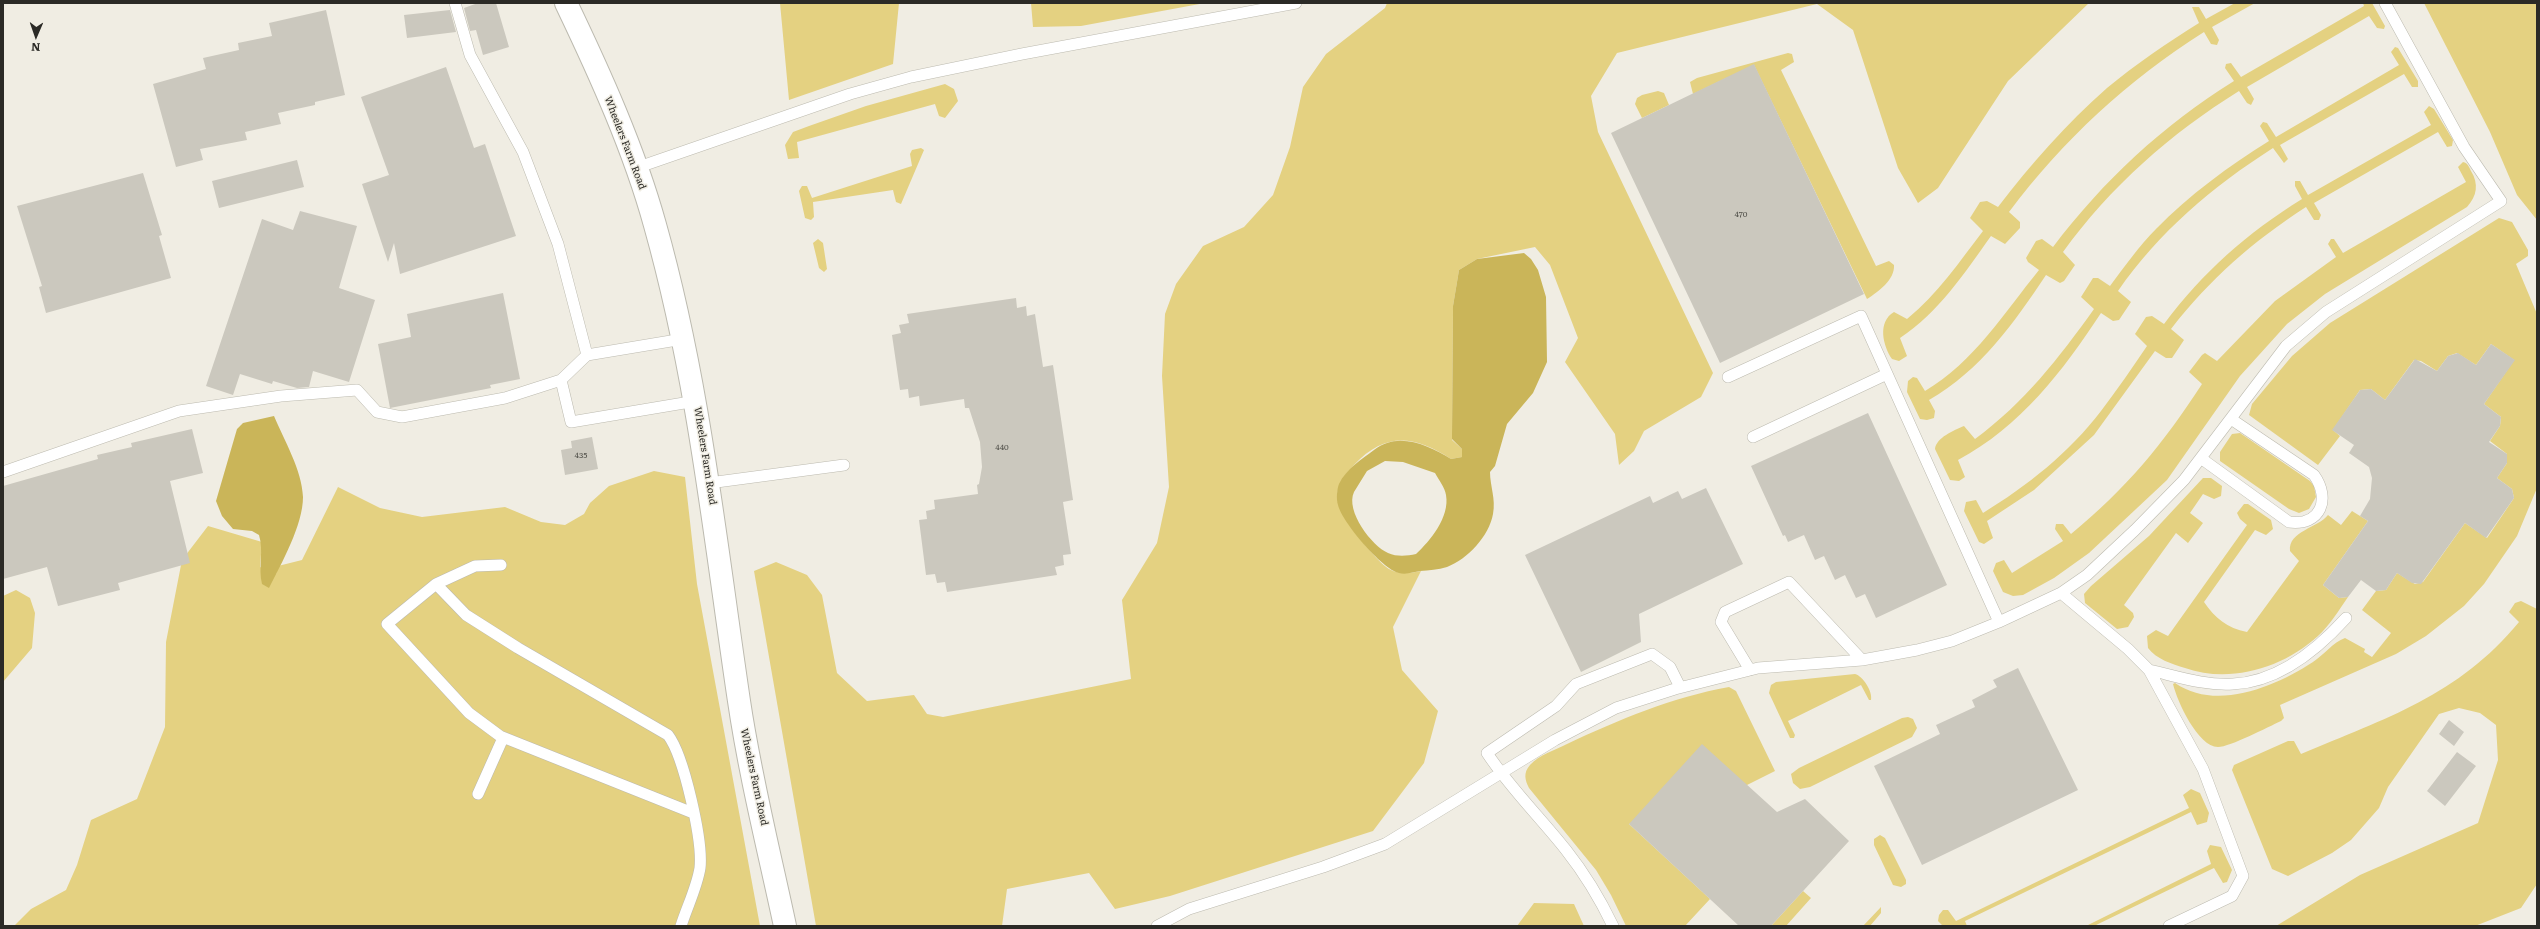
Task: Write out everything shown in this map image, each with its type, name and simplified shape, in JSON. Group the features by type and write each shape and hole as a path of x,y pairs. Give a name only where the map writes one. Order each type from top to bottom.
{"main road":[{"name":"Wheelers Farm Road","path":"566,3 636,168 655,224 683,339 696,401 709,483 739,704 785,926"}],"lane":[{"path":"455,3 470,55 523,152 558,244 587,356"},
{"path":"636,168 850,94 911,77 1022,54 1296,3"},
{"path":"1157,926 1189,909 1323,867 1385,844 1555,740 1616,708 1680,688 1750,670 1831,661 1862,660 1917,650 1952,641 1999,622 2061,593 2087,575 2136,530 2202,459 2286,346 2326,312 2501,200 2464,147 2385,3"},
{"path":"1728,377 1861,316 1999,622"},
{"path":"3,472 179,411 281,396 357,390 377,412 402,417 506,398 561,380 587,356 683,339"},
{"path":"1753,437 1887,374"},
{"path":"561,380 571,422 696,401"},
{"path":"2202,459 2289,522 2300,524 2309,522 2315,516 2322,503 2322,495 2321,484 2314,475 2231,419"},
{"path":"709,483 844,465"},
{"path":"501,565 475,566 436,584 387,624 469,713 504,738 693,813"},
{"path":"1750,670 1721,622 1725,612 1789,582 1862,660"},
{"path":"436,584 466,615 518,648 668,734 676,745 700,847 700,868 681,926"},
{"path":"2061,593 2128,649 2149,670 2203,769 2243,876 2232,896 2169,926"},
{"path":"2149,670 2189,680 2233,684 2260,679 2303,657 2329,636 2346,618"},
{"path":"1613,926 1599,897 1567,851 1501,774 1487,753 1556,706 1576,684 1652,654 1670,667 1680,688"},
{"path":"478,794 504,738"}],"shaded area":[{"path":"780,3 899,3 893,64 789,100"},
{"path":"1031,3 1205,3 1081,26 1033,27"},
{"path":"1387,3 2089,3 2008,81 1938,188 1918,203 1898,168 1853,30 1817,4 1617,53 1591,96 1598,132 1713,373 1701,397 1644,431 1634,451 1619,465 1615,434 1565,362 1578,338 1550,265 1535,247 1477,259 1459,270 1453,306 1452,440 1462,449 1462,457 1451,459 1425,445 1413,442 1389,442 1378,446 1354,465 1343,479 1337,496 1338,503 1349,524 1366,546 1383,564 1389,569 1401,573 1421,571 1393,627 1402,670 1438,711 1424,763 1373,831 1170,896 1115,909 1089,873 1007,889 1002,926 816,926 754,571 776,562 807,575 822,595 837,673 867,701 914,695 927,714 943,717 1131,679 1122,600 1157,543 1169,487 1162,376 1165,314 1176,284 1203,246 1244,227 1273,195 1290,147 1303,87 1326,54 1385,8"},
{"path":"2235,3 2255,3 2212,27 2219,40 2217,45 2211,44 2204,32 2123,91 2075,136 2030,185 2009,212 2020,222 2020,228 2005,244 1991,236 1950,292 1914,328 1900,338 1907,356 1899,361 1892,359 1884,341 1883,334 1885,322 1894,312 1907,319 1929,299 1948,277 1983,231 1970,218 1980,202 1987,201 1998,207 2023,175 2050,145 2077,116 2107,88 2140,62 2199,23 2192,7 2199,7 2206,19"},
{"path":"2363,3 2372,3 2385,26 2384,29 2377,28 2369,16 2247,87 2254,99 2251,105 2247,103 2239,91 2189,125 2143,163 2101,205 2063,252 2075,265 2064,281 2060,283 2046,275 2022,311 1995,344 1965,375 1929,400 1935,411 1934,418 1927,420 1920,419 1907,392 1908,381 1913,377 1917,378 1925,391 1959,366 1987,336 2039,270 2028,262 2026,258 2036,241 2042,239 2053,247 2072,222 2136,156 2183,116 2234,81 2225,68 2226,64 2231,63 2241,77 2364,6"},
{"path":"2424,3 2537,3 2537,220 2517,195 2490,132"},
{"path":"2395,47 2398,48 2418,81 2418,87 2412,87 2404,74 2280,145 2288,159 2284,163 2273,148 2229,178 2208,195 2169,230 2151,249 2118,291 2131,302 2119,320 2113,321 2101,313 2071,356 2038,396 2001,431 1980,447 1958,460 1965,477 1959,481 1950,480 1935,449 1936,445 1946,435 1964,426 1975,439 1993,425 2025,395 2068,345 2094,309 2081,297 2093,278 2098,278 2110,286 2144,242 2182,204 2239,161 2269,141 2260,126 2263,122 2267,123 2276,137 2399,65 2391,52"},
{"path":"1788,53 1792,54 1794,62 1781,70 1876,266 1889,261 1894,265 1894,270 1889,281 1867,299 1754,65 1693,94 1690,82 1697,78"},
{"path":"945,84 954,89 958,101 945,118 939,116 935,104 797,142 799,158 788,159 785,145 793,132 866,106"},
{"path":"1658,91 1664,93 1669,105 1642,118 1635,104 1637,98 1642,95"},
{"path":"2429,106 2434,109 2453,140 2452,146 2447,147 2438,132 2314,203 2321,215 2319,220 2314,220 2306,207 2286,220 2233,262 2201,293 2171,329 2184,340 2172,358 2166,358 2155,351 2094,435 2034,490 1987,521 1993,538 1984,544 1979,542 1964,511 1966,502 1976,500 1983,513 2016,492 2046,468 2075,441 2101,411 2147,346 2135,334 2146,317 2152,316 2164,324 2210,270 2262,226 2302,199 2295,186 2295,181 2300,181 2308,195 2431,125 2424,112"},
{"path":"921,148 924,150 901,204 896,202 893,190 813,202 814,217 811,220 805,218 799,191 802,186 807,186 812,198 912,166 910,154 912,150"},
{"path":"2463,162 2469,167 2474,176 2476,185 2473,199 2467,207 2325,294 2287,324 2240,376 2167,480 2089,553 2054,578 2023,595 2013,596 2003,592 1993,571 1996,563 2004,560 2012,573 2063,541 2055,529 2056,524 2063,524 2071,534 2126,483 2158,446 2202,384 2189,372 2202,355 2205,353 2217,361 2275,301 2336,257 2328,244 2331,239 2334,239 2343,253 2466,182 2458,167"},
{"path":"2499,218 2512,222 2528,250 2528,256 2516,264 2537,314 2537,488 2517,536 2484,584 2464,606 2426,636 2396,654 2280,705 2284,718 2281,721 2231,744 2218,747 2210,745 2196,732 2179,701 2173,684 2175,683 2191,691 2209,695 2227,695 2246,692 2264,687 2298,671 2317,659 2336,642 2345,638 2365,649 2364,652 2372,657 2391,633 2362,610 2376,591 2386,590 2397,573 2415,584 2423,582 2465,523 2487,538 2514,498 2512,489 2497,478 2507,463 2507,454 2490,441 2500,426 2501,417 2484,404 2514,360 2491,344 2476,365 2457,353 2448,356 2437,371 2421,361 2414,360 2385,400 2371,389 2360,390 2333,430 2340,436 2318,465 2249,415 2252,404 2292,356 2330,323"},
{"path":"818,239 823,243 827,269 824,272 819,268 813,243"},
{"path":"1524,253 1531,259 1538,270 1546,297 1547,362 1533,393 1507,424 1495,466 1490,472 1494,508 1491,522 1482,538 1470,553 1447,567 1402,574 1392,570 1373,554 1347,522 1337,503 1338,486 1350,469 1359,461 1383,444 1393,441 1413,442 1423,445 1451,459 1462,457 1462,449 1452,439 1453,306 1459,270 1477,259","holes":["1385,461 1403,462 1435,473 1442,484 1446,495 1446,503 1442,520 1433,535 1416,554 1402,556 1388,553 1368,536 1357,518 1353,509 1352,500 1354,492 1367,471"]},
{"path":"274,416 296,466 302,487 303,497 302,508 295,532 269,588 262,584 261,547 259,535 252,531 233,529 222,516 216,501 237,429 243,423"},
{"path":"2240,433 2310,481 2314,486 2316,497 2309,509 2299,513 2289,509 2220,461 2220,452 2232,434"},
{"path":"654,471 685,477 697,584 760,926 14,926 31,909 66,890 77,865 91,820 137,799 165,727 166,642 182,560 208,526 262,542 260,567 276,574 278,566 302,560 338,487 380,508 422,517 505,507 541,522 565,525 584,514 590,503 609,486"},
{"path":"2203,478 2211,478 2222,486 2221,496 2214,499 2203,494 2190,513 2203,523 2188,543 2176,533 2124,605 2133,613 2134,617 2128,627 2117,629 2085,603 2084,594 2091,586 2149,536"},
{"path":"2244,504 2248,504 2271,520 2273,529 2266,535 2255,530 2204,602 2222,622 2233,628 2247,632 2299,561 2290,551 2291,544 2294,539 2304,530 2318,523 2328,515 2341,525 2352,511 2368,521 2323,585 2339,598 2348,597 2326,627 2318,636 2304,647 2289,657 2255,670 2238,673 2202,673 2165,661 2151,652 2148,648 2147,636 2156,630 2168,636 2247,525 2240,519 2237,513"},
{"path":"16,590 30,598 35,613 32,648 3,682 3,596"},
{"path":"2521,601 2537,609 2537,884 2521,908 2475,926 2276,926 2360,875 2478,823 2498,760 2496,725 2480,713 2459,708 2439,714 2388,787 2379,808 2351,840 2332,853 2288,876 2272,869 2232,770 2234,765 2288,741 2294,741 2301,754 2391,716 2446,687 2471,669 2496,647 2519,622 2509,612 2515,603"},
{"path":"1855,674 1858,675 1867,685 1871,700 1869,700 1861,685 1788,721 1795,735 1794,738 1790,738 1769,693 1771,685 1776,682"},
{"path":"1729,687 1736,691 1775,771 1747,785 1629,824 1710,899 1685,926 1626,926 1611,895 1596,870 1529,788 1526,779 1526,771 1534,761 1542,756 1626,718 1667,703 1708,691"},
{"path":"1908,717 1913,719 1917,728 1912,737 1810,787 1800,789 1793,783 1791,774 1799,768 1902,718"},
{"path":"2191,789 2200,793 2209,813 2207,822 2197,825 2191,812 1965,921 1967,926 1943,926 1938,921 1939,915 1943,910 1948,910 1956,921 2189,808 2183,795"},
{"path":"1880,835 1885,838 1906,880 1906,884 1901,887 1893,885 1874,845 1874,839"},
{"path":"2210,845 2221,847 2232,870 2227,882 2223,883 2214,868 2094,926 2086,926 2211,864 2207,851"},
{"path":"1803,891 1811,898 1786,926 1771,926"},
{"path":"1534,903 1574,904 1584,926 1517,926"},
{"path":"1881,907 1881,913 1870,926 1863,926"}],"building":[{"path":"478,3 496,3 509,47 483,55 476,30 470,31 464,8"},
{"path":"326,10 345,95 315,102 315,105 278,113 281,124 245,132 247,140 200,149 203,160 176,167 153,84 206,69 203,58 239,50 238,43 272,36 269,23"},
{"path":"450,10 456,32 407,38 404,15"},
{"path":"1754,64 1864,294 1720,363 1611,133"},
{"path":"446,67 474,148 485,144 516,236 400,274 394,243 388,262 362,184 389,175 361,97"},
{"path":"297,160 304,187 219,208 212,181"},
{"path":"143,173 162,235 159,236 171,278 46,313 39,287 42,286 17,206"},
{"path":"300,211 357,226 339,288 375,300 349,382 313,371 309,387 297,388 273,381 272,384 240,374 233,395 206,386 262,219 293,230"},
{"path":"503,293 520,379 490,385 491,388 390,408 378,344 411,337 407,314"},
{"path":"1016,298 1017,308 1026,306 1027,316 1035,314 1043,367 1053,365 1073,500 1063,502 1071,554 1063,555 1064,565 1055,567 1057,575 947,592 945,582 937,583 935,574 926,575 919,520 927,519 926,511 935,509 934,500 978,494 977,485 979,484 982,467 980,442 969,408 965,408 964,399 920,406 919,396 909,398 908,389 900,390 892,335 901,333 899,325 909,323 907,314"},
{"path":"2491,344 2515,360 2484,404 2501,417 2500,426 2489,442 2507,454 2507,463 2497,478 2512,489 2514,498 2486,538 2465,523 2421,584 2412,583 2397,573 2386,590 2376,591 2361,580 2348,597 2339,598 2323,585 2368,521 2360,516 2370,499 2372,478 2369,467 2349,453 2354,445 2332,430 2360,390 2371,389 2385,400 2415,359 2437,371 2448,356 2458,353 2476,365"},
{"path":"1868,413 1947,585 1876,618 1865,594 1856,598 1845,575 1835,580 1824,556 1815,560 1804,535 1788,542 1785,535 1783,536 1751,466"},
{"path":"192,429 203,473 170,481 190,563 118,583 120,590 58,606 47,567 3,579 3,486 98,459 97,455 132,447 131,443"},
{"path":"592,437 598,469 565,475 561,450 572,448 571,441"},
{"path":"1706,488 1743,564 1639,614 1641,642 1581,672 1525,555 1650,496 1653,503 1678,491 1682,499"},
{"path":"2018,668 2078,790 1922,865 1874,766 1940,734 1936,725 1975,707 1972,700 1997,687 1993,680"},
{"path":"2449,720 2464,732 2454,746 2439,734"},
{"path":"1702,744 1777,812 1805,799 1849,841 1771,926 1739,926 1629,824"},
{"path":"2457,752 2476,766 2445,806 2427,791"}]}
